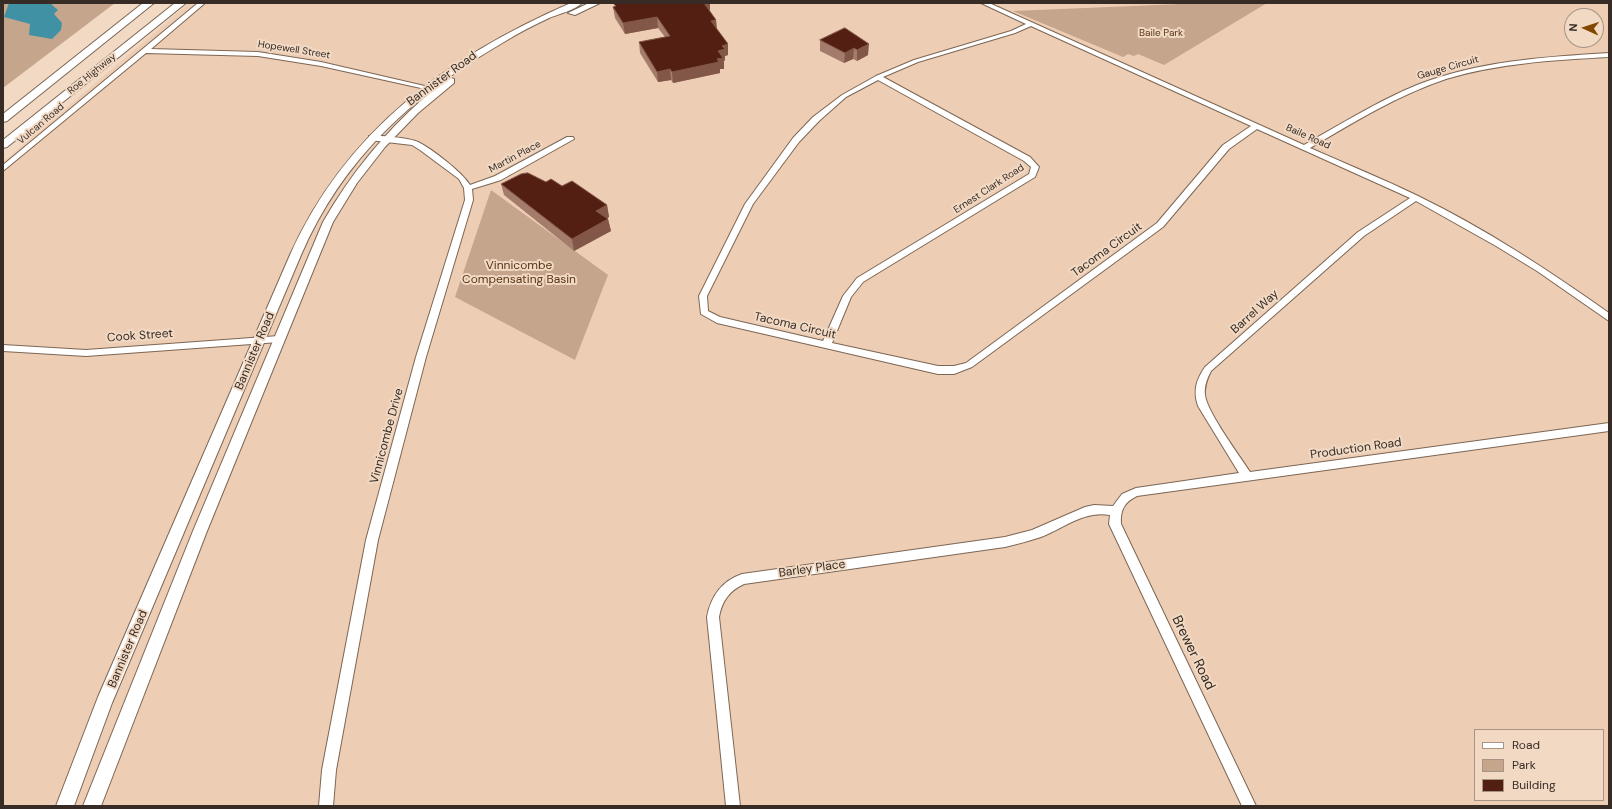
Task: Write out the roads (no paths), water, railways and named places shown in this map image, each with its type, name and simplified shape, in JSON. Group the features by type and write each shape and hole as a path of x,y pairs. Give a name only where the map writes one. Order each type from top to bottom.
{"highway":[{"name":"Roe Highway","path":"3,119 149,3"},
{"name":"Roe Highway","path":"3,145 180,3"}],"main road":[{"name":"Bannister Road","path":"65,806 104,703 259,340 302,240 328,193 372,138 469,58 498,40 578,3"},
{"name":"Bannister Road","path":"89,805 200,531 328,222 355,177 386,139 433,88 507,44 550,22 596,3"}],"street":[{"name":"Vulcan Road","path":"3,168 202,3"},
{"name":"Baile Road","path":"984,3 1306,147 1416,198 1499,244 1540,269 1609,318"},
{"name":"Tacoma Circuit","path":"1031,24 1013,32 916,61 878,77 844,96 816,119 796,140 749,204 703,296 704,312 717,320 826,346 938,370 954,370 969,365 1160,225 1226,147 1257,125"},
{"name":"Hopewell Street","path":"144,51 258,54 321,64 433,88"},
{"name":"Gauge Circuit","path":"1306,147 1394,97 1455,75 1501,64 1554,58 1609,55"},
{"name":"Ernest Clark Road","path":"826,346 847,296 860,280 1032,175 1035,167 1027,159 878,77"},
{"path":"372,138 414,143 423,148 462,178 468,188"},
{"name":"Martin Place","path":"468,188 498,178 570,140"},
{"name":"Vinnicombe Drive","path":"326,806 329,770 372,540 421,357 469,200 468,188"},
{"name":"Barrel Way","path":"1247,477 1203,406 1199,396 1201,379 1208,370 1361,234 1416,198"},
{"name":"Cook Street","path":"3,348 86,353 279,339"},
{"name":"Production Road","path":"1115,511 1122,500 1136,492 1609,428"},
{"name":"Barley Place","path":"733,806 713,617 720,595 730,584 742,578 1005,542 1041,532 1078,512 1092,509 1115,511"},
{"name":"Brewer Road","path":"1115,511 1115,524 1120,536 1250,806"}],"water":[{"path":"9,3 52,3 52,5 58,10 54,14 62,23 61,30 52,39 29,35 30,24 4,17"}],"park label":[{"name":"Baile Park","path":"1161,33"},
{"name":"Vinnicombe Compensating Basin","path":"519,273"}]}
